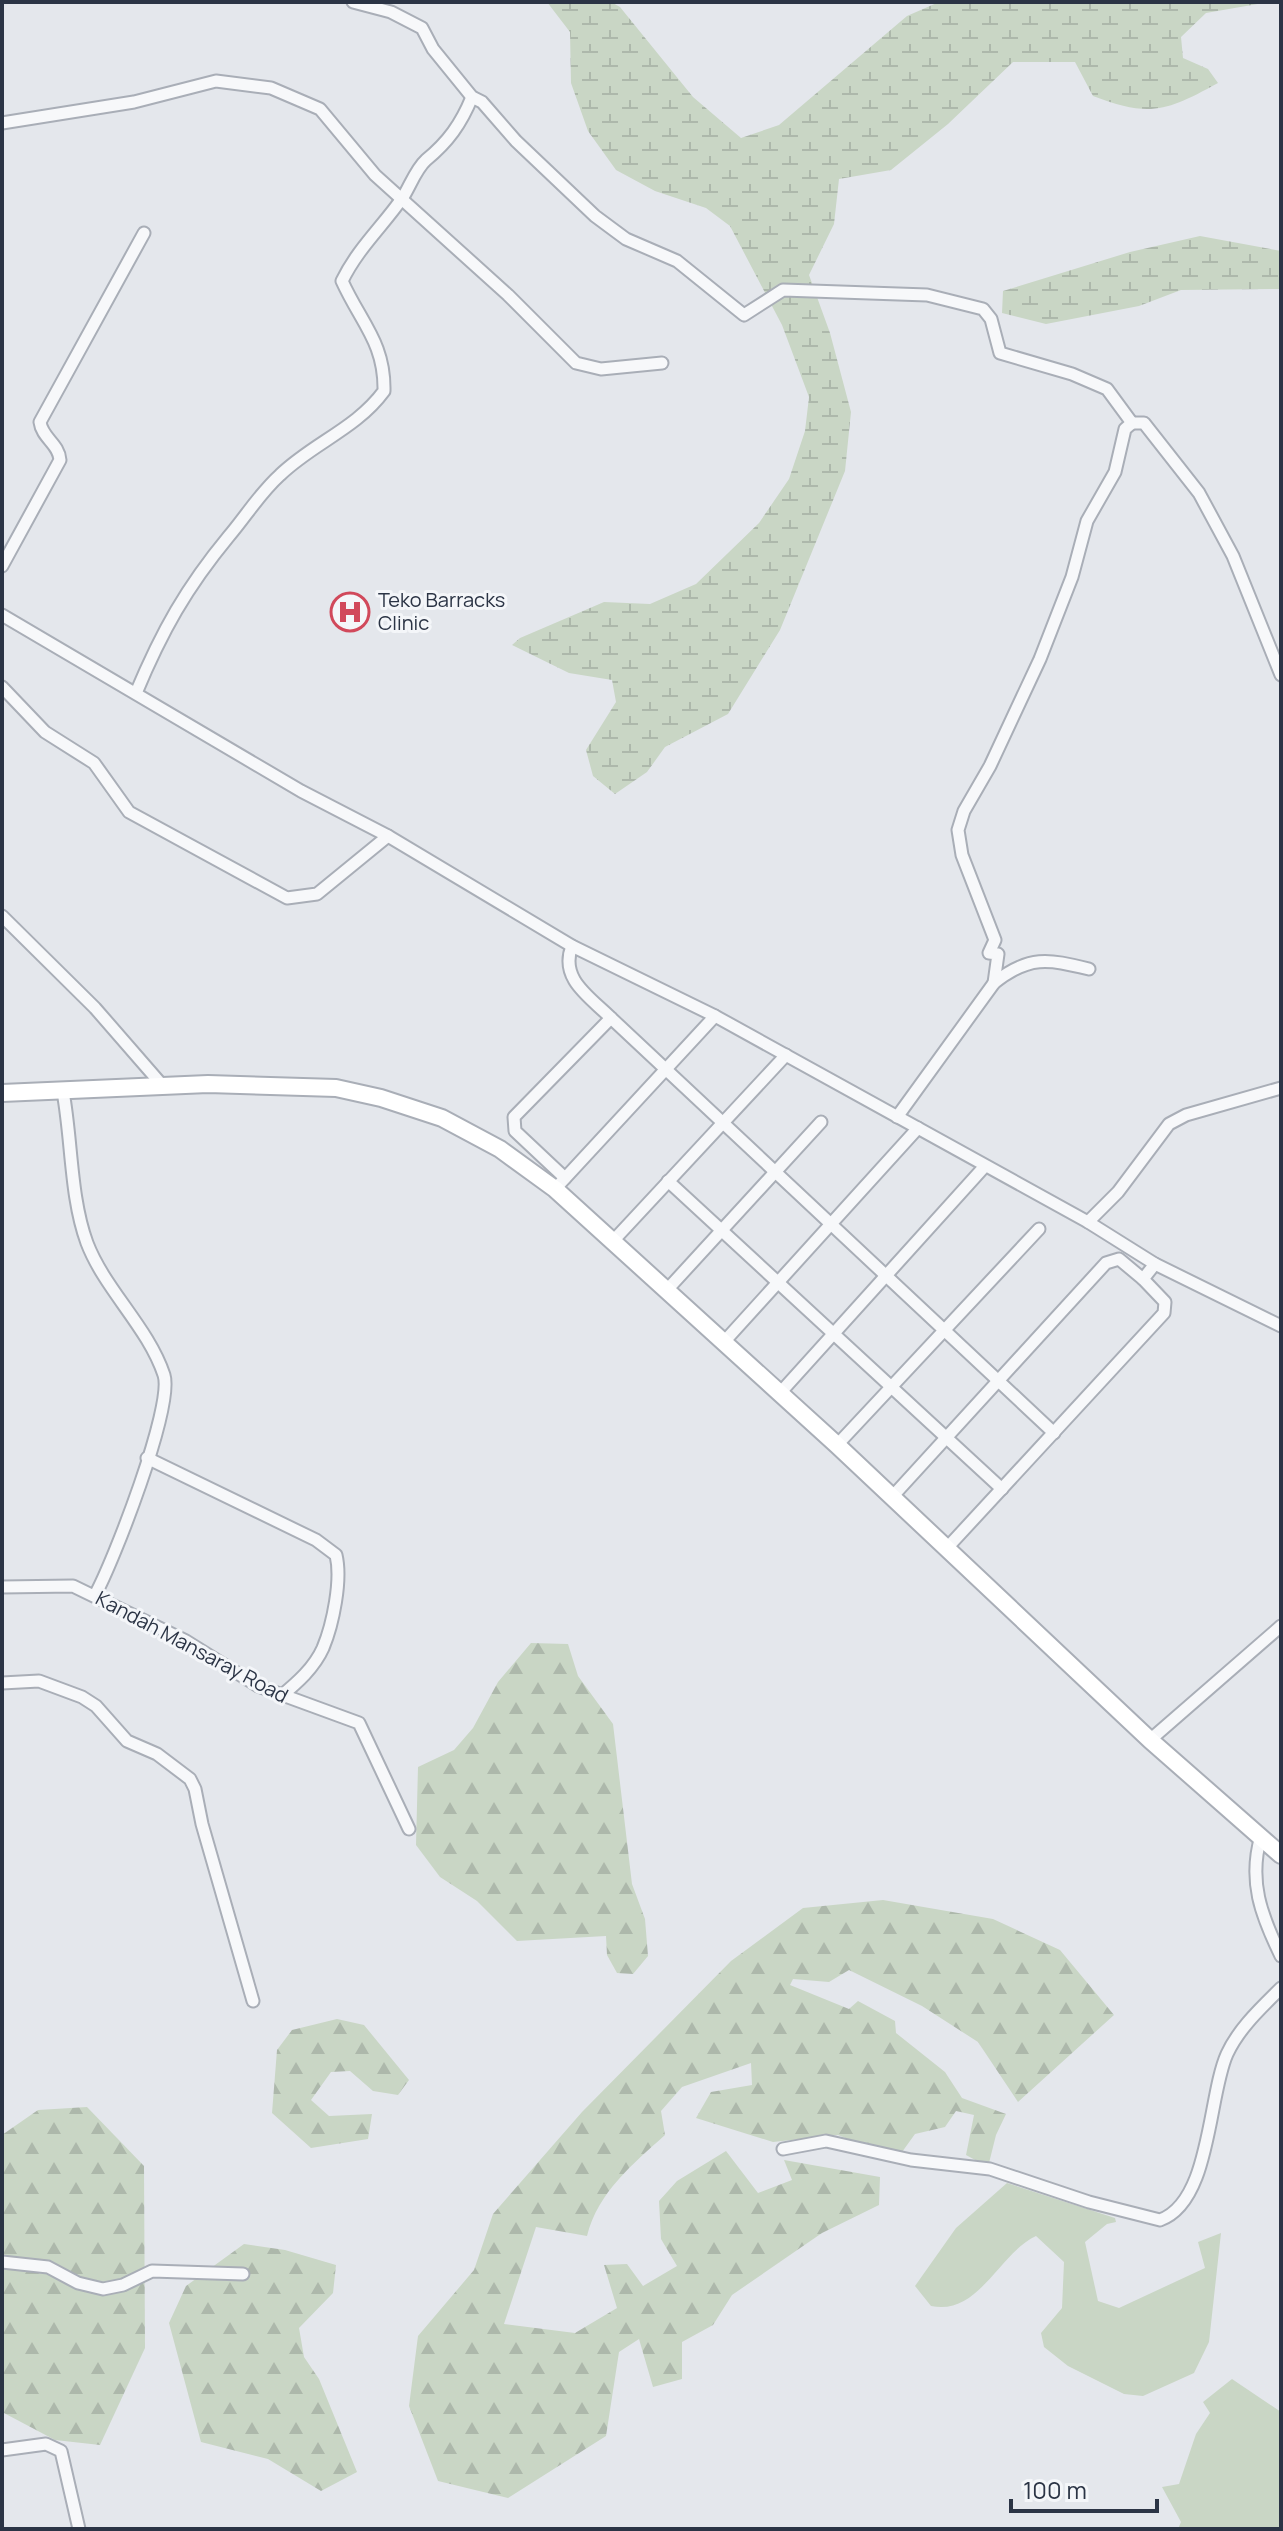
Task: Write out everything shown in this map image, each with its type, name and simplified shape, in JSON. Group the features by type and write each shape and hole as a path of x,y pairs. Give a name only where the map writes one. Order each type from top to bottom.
{"main road":[{"path":"2,1093 162,1085 336,1088 381,1098 454,1124 560,1183 613,1241 666,1291 837,1445 1150,1740 1281,1855"}],"street":[{"path":"353,2 391,12 422,28 433,49 472,97 482,102 516,141 595,216 626,239 677,261 744,315 783,290 927,295 983,309 991,319 1000,353 1072,374 1107,389 1132,423"},
{"path":"2,123 118,105 216,81 271,88 320,109 375,175 508,295 576,363 601,369 662,363"},
{"path":"136,693 156,645 208,558 278,476 338,436 373,406 384,391 380,347 355,310 342,281 356,252 401,200 425,161 436,155 454,134 472,97"},
{"path":"2,566 60,460 59,451 41,429 40,422 144,233"},
{"path":"994,983 998,954 989,953 995,940 962,855 958,830 964,811 990,766 1034,673 1072,577 1087,521 1115,472 1124,447 1125,429 1132,423 1144,423 1199,493 1233,556 1281,675"},
{"path":"2,615 301,791 388,836 572,946 715,1016 1088,1222 1155,1264 1281,1326"},
{"path":"2,687 45,732 94,763 129,812 287,898 317,894 388,836"},
{"path":"2,916 95,1008 162,1085"},
{"path":"572,946 567,960 572,979 664,1070 889,1275 1054,1433"},
{"path":"897,1117 994,983 1010,970 1050,959 1089,969"},
{"path":"611,1018 514,1117 515,1131 560,1183 715,1016"},
{"path":"613,1241 786,1055"},
{"path":"1088,1222 1118,1192 1169,1124 1186,1115 1281,1088"},
{"path":"63,1092 78,1204 88,1245 165,1379 162,1404 119,1545 95,1595"},
{"path":"666,1291 821,1122"},
{"path":"723,1343 918,1128"},
{"path":"780,1393 985,1166"},
{"path":"668,1181 945,1440 1002,1489"},
{"path":"837,1445 944,1327 1039,1229"},
{"path":"892,1497 1106,1263 1119,1259 1143,1279 1165,1302 1164,1313 947,1548"},
{"path":"1143,1279 1155,1264"},
{"path":"147,1458 316,1540 336,1555 336,1587 323,1648 302,1678 281,1696"},
{"name":"Kandah Mansaray Road","path":"2,1587 73,1586 186,1641 258,1686 359,1723 409,1829"},
{"path":"1150,1740 1281,1626"},
{"path":"2,1683 39,1681 82,1697 96,1706 127,1741 157,1754 190,1779 253,2001"},
{"path":"1261,1836 1256,1852 1256,1898 1281,1956"},
{"path":"783,2149 826,2141 911,2160 990,2169 1089,2202 1160,2220 1179,2208 1196,2174 1225,2058 1236,2038 1281,1988"},
{"path":"2,2262 48,2267 78,2283 103,2289 123,2285 152,2271 243,2274"},
{"path":"2,2450 46,2444 61,2451 79,2529"}],"green space":[{"path":"547,2 611,2 620,7 693,97 741,138 779,125 907,16 939,2 1269,2 1206,13 1181,37 1183,58 1208,69 1218,83 1185,100 1158,108 1129,107 1093,96 1075,62 1013,62 948,124 891,170 839,179 834,224 809,275 830,333 851,412 845,471 780,630 728,714 665,747 647,772 615,794 593,776 586,750 616,702 612,680 569,673 512,645 520,638 604,602 650,604 696,584 759,523 789,479 805,431 809,397 782,325 730,226 706,208 655,191 616,170 588,131 571,83 570,32"},
{"path":"1200,236 1281,251 1281,289 1181,290 1139,306 1046,324 1002,313 1003,291 1130,252"},
{"path":"531,1643 568,1644 578,1676 613,1724 632,1884 645,1919 648,1956 633,1974 617,1973 607,1955 606,1936 517,1941 477,1901 440,1877 416,1845 418,1767 454,1750 473,1728 498,1682"},
{"path":"883,1900 993,1919 1060,1950 1114,2015 1018,2102 978,2042 922,2006 849,1970 829,1982 793,1979 790,1985 849,2009 858,2001 895,2021 896,2033 945,2072 962,2098 1006,2114 996,2135 988,2167 966,2155 974,2115 956,2111 945,2127 915,2134 897,2159 838,2135 773,2142 696,2118 711,2092 752,2085 751,2063 682,2087 661,2111 665,2135 608,2192 587,2236 536,2227 504,2324 575,2333 617,2308 604,2265 627,2264 643,2286 677,2266 661,2239 659,2201 677,2181 726,2151 758,2193 792,2180 784,2160 880,2177 879,2205 822,2233 732,2295 713,2325 682,2342 682,2379 653,2387 639,2339 619,2352 606,2436 508,2498 438,2481 409,2406 418,2336 474,2270 493,2214 582,2112 731,1961 803,1908"},
{"path":"337,2019 364,2025 409,2080 398,2095 373,2091 350,2071 331,2072 311,2100 329,2116 372,2114 368,2139 311,2148 272,2113 277,2050 292,2030"},
{"path":"87,2107 144,2166 145,2348 100,2445 55,2440 2,2412 2,2135 38,2110"},
{"path":"1007,2183 1115,2218 1116,2222 1107,2224 1085,2242 1098,2301 1119,2308 1205,2268 1198,2242 1221,2233 1209,2342 1194,2373 1143,2396 1124,2394 1068,2366 1044,2347 1041,2333 1062,2308 1064,2262 1036,2236 962,2302 948,2307 931,2306 915,2286 956,2228"},
{"path":"244,2244 285,2250 336,2265 333,2293 299,2328 304,2357 319,2379 357,2472 321,2491 268,2459 201,2442 169,2323 186,2286"},
{"path":"1232,2379 1281,2412 1281,2529 1178,2529 1181,2522 1162,2487 1179,2484 1196,2434 1210,2413 1203,2402"}],"place":[{"name":"Teko Barracks Clinic","path":"350,612"}]}
